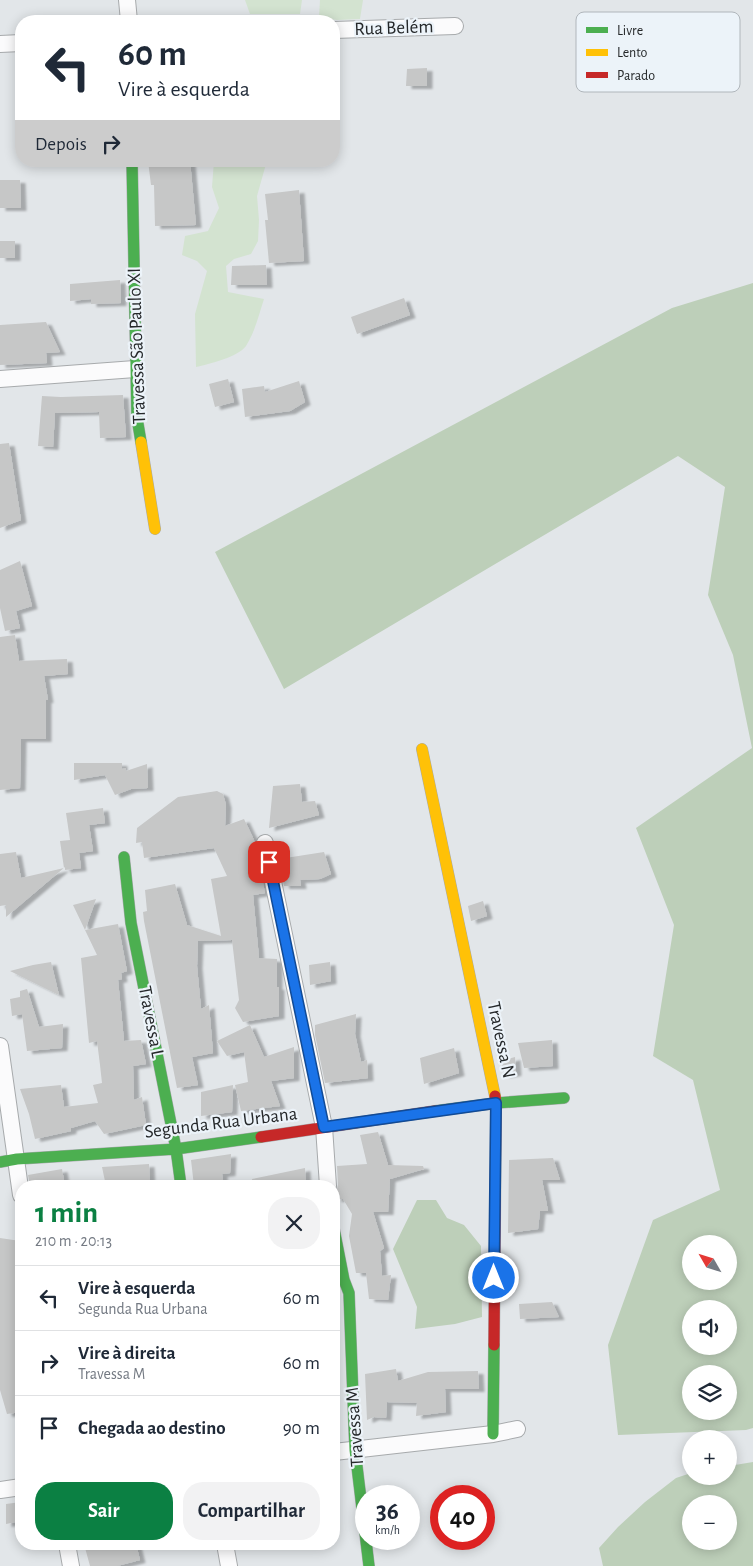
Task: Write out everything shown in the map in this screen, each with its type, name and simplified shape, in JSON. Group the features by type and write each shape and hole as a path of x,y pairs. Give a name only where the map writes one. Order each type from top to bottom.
{"street":[{"path":"127,0 128,15"},
{"name":"Rua Belém","path":"340,30 455,26"},
{"path":"0,44 15,43"},
{"name":"Travessa São Paulo XI","path":"132,167 137,418 155,529"},
{"path":"0,379 135,369"},
{"name":"Travessa N","path":"422,749 496,1103 493,1434"},
{"path":"265,843 324,1127 328,1180"},
{"name":"Travessa L","path":"124,857 132,923 176,1149 180,1180"},
{"path":"0,1046 19,1180"},
{"name":"Segunda Rua Urbana","path":"0,1162 17,1159 176,1149 496,1103 564,1098"},
{"name":"Travessa M","path":"340,1260 344,1280 349,1292 355,1450 369,1566"},
{"path":"340,1451 493,1434 516,1429"},
{"path":"0,1490 15,1488"},
{"path":"68,1550 71,1566"},
{"path":"226,1550 229,1566"}],"green space":[{"path":"245,0 302,0 300,14 250,14"},
{"path":"320,0 363,0 360,19 340,20 340,15 319,15"},
{"path":"214,167 265,167 257,196 258,241 251,254 234,259 226,266 228,292 264,299 252,335 242,350 223,360 196,367 195,314 207,271 197,261 182,255 185,236 208,231 219,208 212,187"},
{"path":"753,283 753,1428 737,1430 682,1430 682,1432 618,1435 608,1345 653,1220 720,1190 693,1080 653,1056 674,925 636,828 752,748 733,655 708,595 725,487 678,456 284,689 215,552 672,308"},
{"path":"417,1200 436,1200 447,1218 464,1225 481,1246 482,1317 455,1324 415,1329 417,1307 393,1249"},
{"path":"753,1462 753,1566 603,1566 599,1548 645,1502 676,1478 682,1476 682,1485 737,1485 737,1465"}],"building":[{"path":"427,68 427,86 406,86 407,69"},
{"path":"149,167 191,167 196,225 155,226 154,185 151,185"},
{"path":"0,180 20,180 21,208 0,208"},
{"path":"299,190 304,261 269,263 265,220 268,220 265,194"},
{"path":"0,241 15,241 15,258 0,258"},
{"path":"266,265 267,285 231,285 232,266"},
{"path":"120,280 121,303 91,304 91,299 70,301 70,284"},
{"path":"404,298 410,315 357,334 351,317"},
{"path":"46,322 60,352 46,353 47,363 0,365 0,325"},
{"path":"228,379 234,402 215,407 209,384"},
{"path":"299,381 305,402 290,411 245,417 242,389 264,386 265,392"},
{"path":"123,395 126,437 100,438 99,412 55,413 53,447 38,446 42,396"},
{"path":"9,443 21,520 0,528 0,444"},
{"path":"20,561 32,606 16,611 20,628 5,631 0,608 0,570"},
{"path":"15,635 19,661 67,659 68,674 44,676 48,700 46,700 46,739 21,739 20,788 0,790 0,637"},
{"path":"74,763 122,763 122,769 126,768 126,771 147,764 148,788 131,789 115,795 105,775 74,780"},
{"path":"300,784 302,802 315,801 319,815 269,828 273,786"},
{"path":"217,791 223,794 226,805 225,826 244,819 254,840 256,863 259,863 265,893 253,895 259,958 277,959 279,1016 243,1022 235,1008 239,1000 232,940 198,941 197,966 201,1009 209,1005 213,1053 192,1057 198,1085 177,1088 144,921 143,912 147,911 145,890 175,884 187,925 221,936 211,879 227,876 214,848 144,858 142,842 136,843 137,828 178,797"},
{"path":"103,808 105,823 89,825 93,851 79,853 81,868 65,870 60,841 70,840 66,813"},
{"path":"16,852 21,878 64,868 6,917 6,905 0,906 0,854"},
{"path":"324,852 331,874 320,879 300,880 301,886 284,886 279,859"},
{"path":"96,899 85,930 73,905"},
{"path":"483,901 487,916 471,921 468,906"},
{"path":"118,924 127,971 121,973 122,979 118,980 124,1041 141,1040 146,1064 133,1066 134,1100 142,1097 146,1125 104,1134 95,1121 71,1128 71,1131 35,1139 20,1089 61,1085 64,1107 98,1103 93,1085 102,1083 100,1065 97,1041 89,1043 81,958 97,955 85,930"},
{"path":"51,962 59,995 10,971 33,965"},
{"path":"330,962 331,981 310,985 309,965"},
{"path":"27,989 39,1027 63,1024 62,1048 27,1051 22,1014 12,1016 10,999 20,997 20,991"},
{"path":"356,1014 355,1034 361,1062 367,1060 368,1078 325,1083 315,1035 315,1025"},
{"path":"250,1025 264,1057 294,1047 294,1078 271,1081 280,1106 241,1111 235,1085 248,1082 244,1052 227,1056 217,1041"},
{"path":"552,1040 553,1066 524,1068 518,1043"},
{"path":"454,1048 459,1073 424,1084 420,1058"},
{"path":"515,1057 516,1073 504,1075 501,1061"},
{"path":"233,1085 232,1112 201,1116 201,1092"},
{"path":"378,1132 388,1165 423,1166 424,1169 390,1179 388,1212 373,1212 384,1248 380,1251 382,1276 391,1275 388,1300 369,1299 366,1273 356,1273 349,1236 352,1214 343,1199 340,1199 340,1180 338,1180 337,1166 367,1164 360,1135"},
{"path":"231,1154 230,1173 222,1174 223,1180 193,1180 191,1160"},
{"path":"553,1158 560,1180 542,1180 548,1211 540,1211 538,1229 508,1233 509,1160"},
{"path":"149,1164 150,1180 105,1180 102,1167"},
{"path":"305,1168 306,1180 252,1179"},
{"path":"62,1169 64,1180 29,1180 28,1175"},
{"path":"0,1238 15,1240 15,1413 7,1414 0,1390"},
{"path":"552,1302 559,1317 520,1319 519,1304"},
{"path":"396,1369 398,1381 428,1372 478,1371 479,1389 445,1389 446,1412 416,1416 417,1403 387,1402 386,1418 374,1417 367,1420 365,1374"},
{"path":"15,1503 15,1522 6,1524 6,1504"},
{"path":"86,1550 138,1550 140,1560 117,1566 90,1566"}],"traffic: fast":[{"path":"132,167 137,418 141,442"},
{"path":"124,857 131,923 176,1149 180,1180"},
{"path":"435,1111 496,1103 564,1098"},
{"path":"0,1162 17,1159 176,1149 261,1137"},
{"path":"340,1260 349,1293 355,1450 369,1566"},
{"path":"493,1434 494,1345"}],"traffic: slow":[{"path":"141,442 155,529"},
{"path":"422,749 495,1096"}],"traffic: jam":[{"path":"494,1345 495,1096"},
{"path":"261,1137 435,1111"}],"route":[{"path":"269,862 324,1127 496,1103 494,1278"}]}
